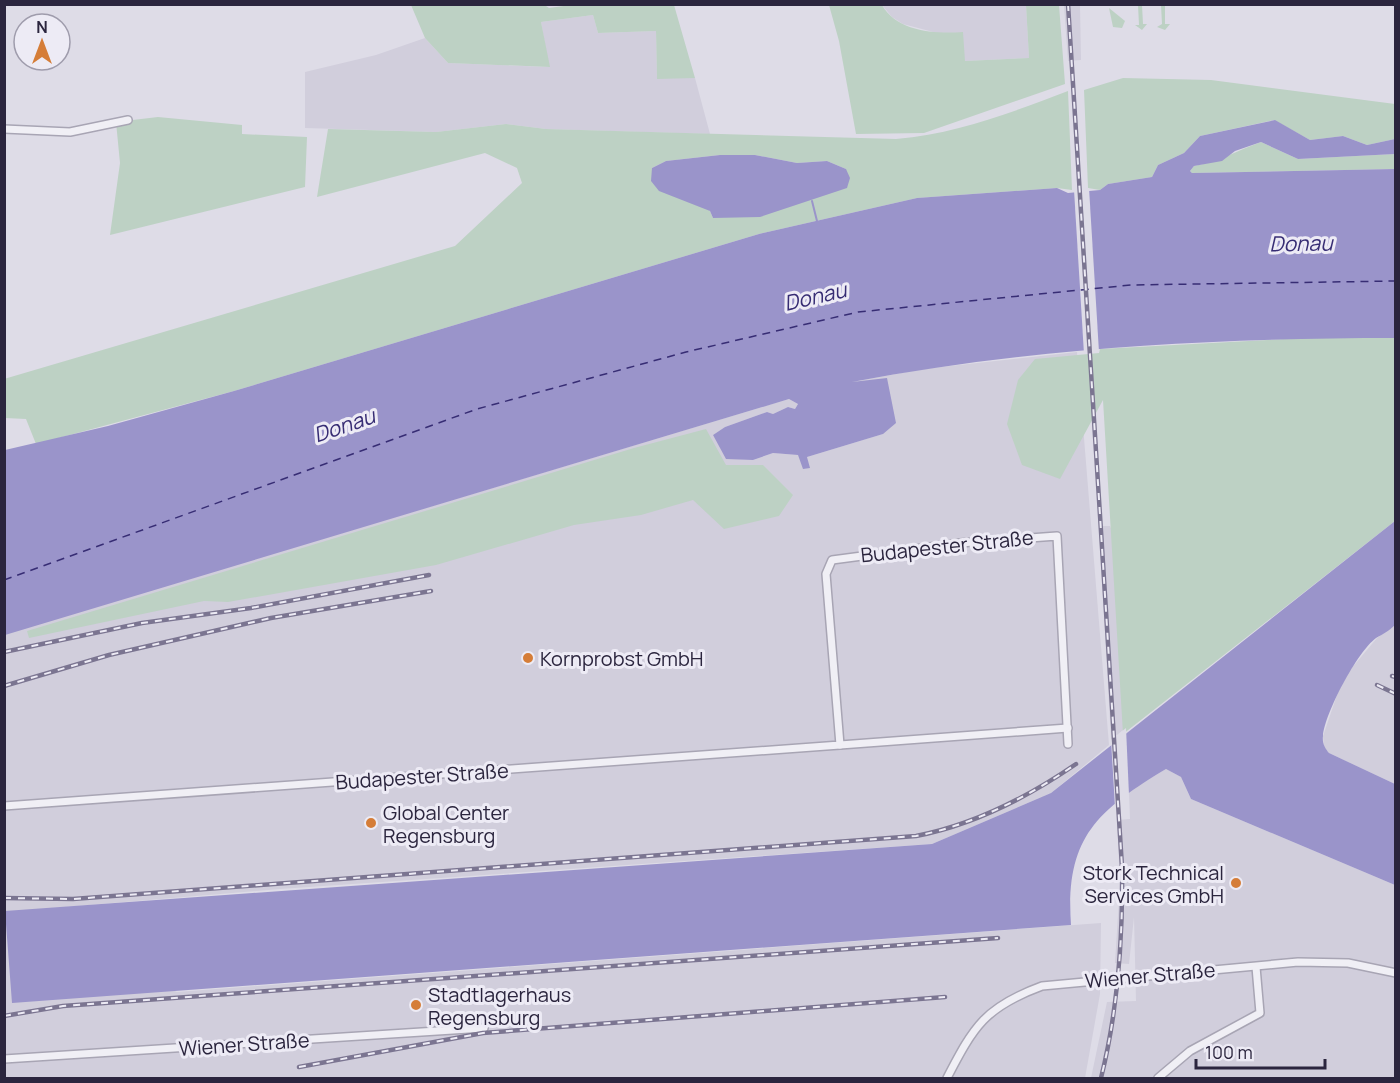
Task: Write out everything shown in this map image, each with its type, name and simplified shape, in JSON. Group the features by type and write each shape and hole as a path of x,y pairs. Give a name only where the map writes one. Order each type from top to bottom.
{"street":[{"path":"4,129 70,132 128,120"},
{"name":"Budapester Straße","path":"840,745 827,566 838,557 960,543 1057,536 1068,744"},
{"name":"Budapester Straße","path":"4,806 1068,728"},
{"name":"Wiener Straße","path":"947,1078 978,1025 1008,1000 1056,983 1326,962 1395,973"},
{"path":"1158,1078 1190,1051 1260,1013 1256,967"},
{"name":"Wiener Straße","path":"4,1059 484,1028"}],"shaded area":[{"path":"882,5 1026,5 1029,58 965,61 937,33 903,24 892,17"},
{"path":"1064,5 1080,5 1081,60 1068,61"},
{"path":"593,15 598,33 656,31 657,78 695,78 710,134 546,129 506,124 436,132 305,128 305,72 376,55 425,38 448,63 549,67 541,22"},
{"path":"1077,352 1109,745 1051,793 932,844 280,889 5,912 5,634 789,399 798,404 795,409 788,407 773,414 767,412 725,427 713,435 738,459 753,460 773,453 798,455 809,468 807,457 883,434 852,382 923,369"},
{"path":"1099,526 1110,526 1112,531 1123,713 1123,730 1111,740"},
{"path":"1395,625 1395,784 1329,753 1324,747 1323,736 1338,692 1350,670 1377,638"},
{"path":"1166,769 1181,777 1191,799 1395,885 1395,1078 1091,1078 1107,1002 1136,1001 1134,917 1129,964 1115,963 1120,883 1117,820 1130,819 1129,791"},
{"path":"5,912 177,992 1101,923 1100,994 1085,1078 5,1078"}],"green space":[{"path":"543,4 549,8 578,4 674,5 695,78 657,79 656,31 598,33 593,15 541,22 550,67 448,63 425,38 411,5"},
{"path":"829,5 882,5 897,21 907,26 929,31 963,32 965,61 1029,58 1026,5 1059,5 1065,84 924,133 856,134 839,41"},
{"path":"1138,5 1142,5 1143,24 1147,24 1142,30 1135,25 1139,25"},
{"path":"1161,5 1165,5 1165,24 1170,24 1165,30 1157,27 1162,24"},
{"path":"1109,8 1125,21 1122,28 1113,27"},
{"path":"1123,78 1211,80 1395,104 1395,139 1367,145 1343,136 1310,140 1274,120 1200,136 1184,153 1158,165 1152,177 1108,184 1100,190 1088,188 1084,90"},
{"path":"1068,91 1072,190 1057,188 917,198 759,234 234,391 36,444 26,419 5,418 4,379 455,246 522,183 517,168 485,153 317,197 328,129 436,132 506,124 546,129 896,139 963,127","holes":["720,155 755,155 797,163 827,161 846,169 713,218 710,211 652,168 666,161"]},
{"path":"158,117 242,125 242,134 307,137 305,187 110,235 120,163 116,122"},
{"path":"1261,142 1298,159 1395,154 1395,169 1192,173 1190,171 1194,166 1220,159"},
{"path":"1303,338 1395,338 1395,521 1123,734 1103,400 1060,479 1022,465 1007,424 1018,380 1035,359 1099,353 1100,349"},
{"path":"706,429 726,465 763,465 793,495 779,516 724,529 693,500 641,515 574,525 436,565 228,602 204,601 29,638 27,631 634,448"}],"water":[{"name":"Donau","path":"1275,120 1310,140 1343,136 1367,145 1395,139 1395,154 1298,159 1261,142 1235,151 1222,161 1194,166 1190,171 1192,173 1395,169 1395,338 1259,340 1122,347 986,361 852,382 887,378 896,423 883,434 807,457 810,468 803,469 798,455 773,453 753,460 726,459 713,435 725,427 767,412 773,414 788,407 795,409 798,404 789,399 5,635 5,450 108,426 234,391 759,234 917,198 1057,188 1068,193 1100,190 1108,184 1152,177 1158,165 1184,153 1200,136"},
{"path":"720,155 755,155 797,163 827,161 846,169 850,178 847,188 760,217 713,218 710,211 659,191 651,181 652,168 666,161"},
{"path":"1395,521 1395,625 1368,645 1351,669 1329,713 1323,739 1329,753 1395,784 1395,885 1191,799 1181,777 1166,769 1121,799 1090,830 1073,870 1070,895 1071,925 12,1003 5,911 932,844 1051,793"}],"pier":[{"path":"1089,188 1099,352 1084,354 1074,190"},
{"path":"1126,728 1129,795 1115,807 1111,740"}],"waterway":[{"path":"812,201 817,221"}],"ferry route":[{"path":"4,580 477,409 686,352 858,312 1131,285 1396,281"}],"railway":[{"path":"1068,4 1122,867 1122,920 1118,974 1112,1026 1101,1078"},
{"path":"4,652 142,623 251,608 429,575"},
{"path":"4,686 109,655 271,618 431,591"},
{"path":"1392,676 1396,677"},
{"path":"1377,685 1396,694"},
{"path":"4,898 73,899 916,836 979,817 1039,788 1076,764"},
{"path":"4,1016 63,1006 998,938"},
{"path":"299,1067 483,1033 945,997"}],"place":[{"name":"Kornprobst GmbH","path":"528,658"},
{"name":"Global Center Regensburg","path":"371,823"},
{"name":"Stork Technical Services GmbH","path":"1236,883"},
{"name":"Stadtlagerhaus Regensburg","path":"416,1005"}]}
